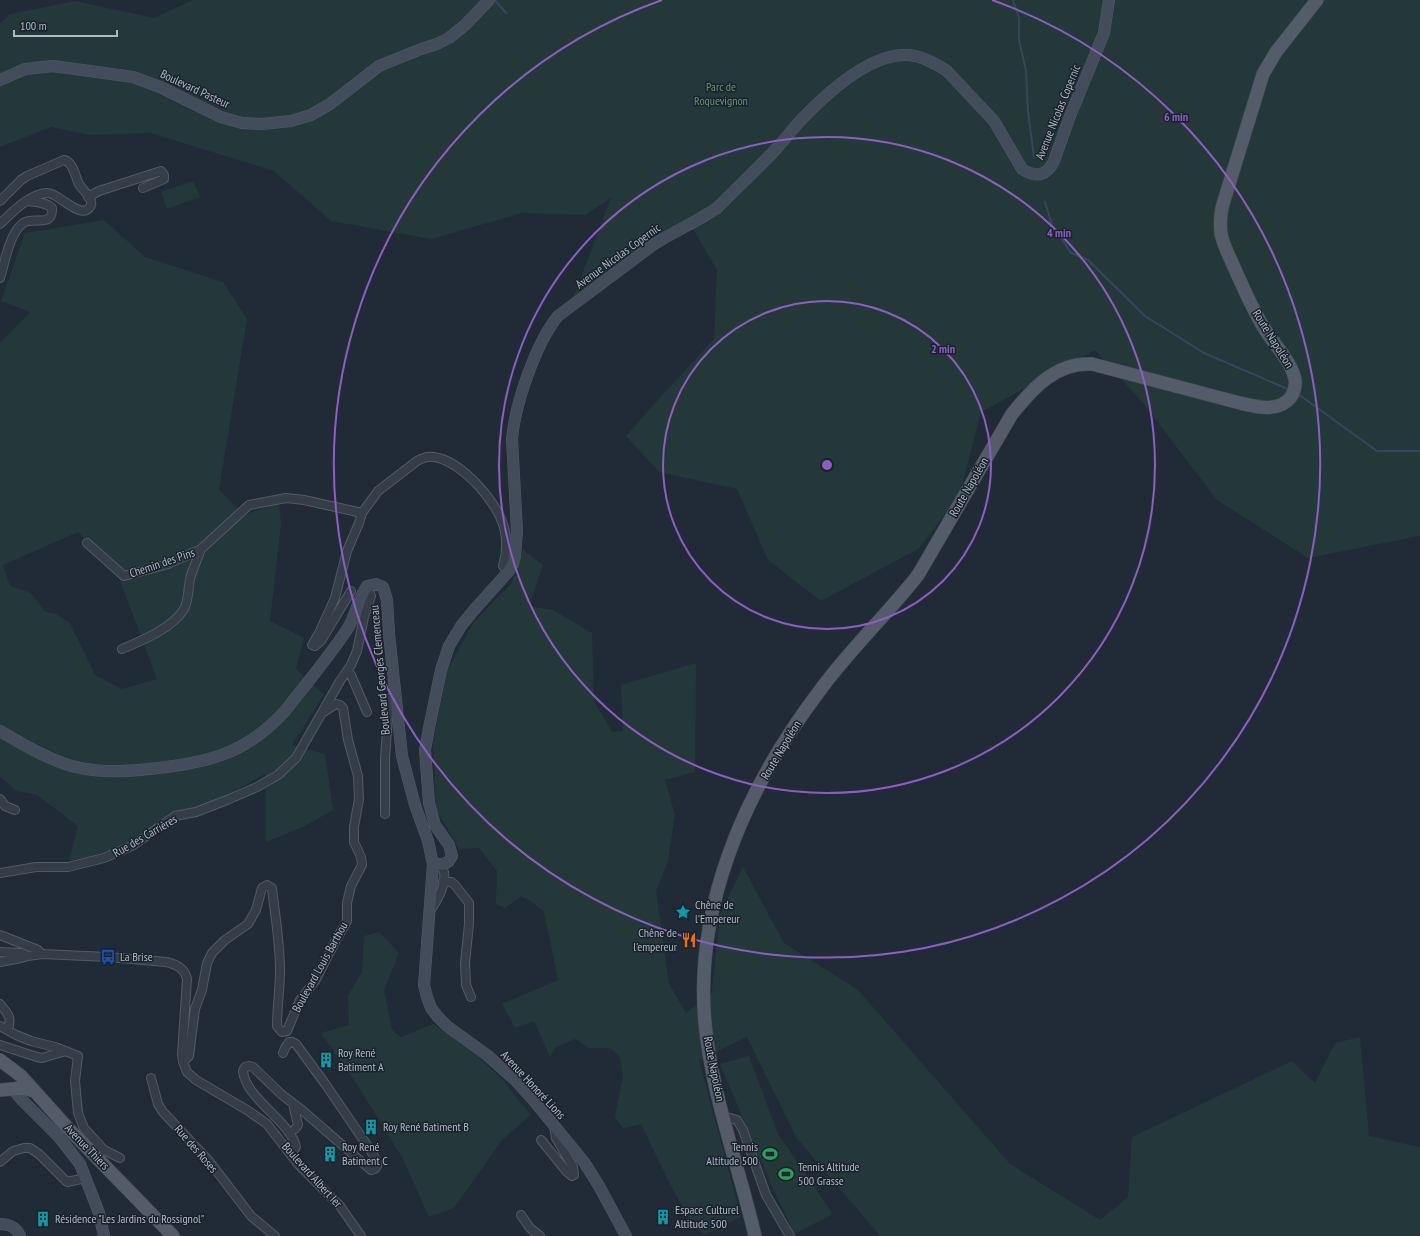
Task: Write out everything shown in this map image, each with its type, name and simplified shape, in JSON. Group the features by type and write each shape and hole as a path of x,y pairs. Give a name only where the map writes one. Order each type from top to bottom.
{"main road":[{"name":"Boulevard Pasteur","path":"0,80 25,69 53,66 133,77 160,87 221,117 242,123 262,124 291,121 311,115 330,104 379,66 449,38 472,18 489,0"},
{"name":"Avenue Nicolas Copernic","path":"436,864 449,861 452,856 449,845 435,825 431,814 425,750 441,670 449,646 461,626 508,572 513,564 516,543 512,438 513,423 518,402 536,355 550,325 558,316 653,245 717,208 777,148 803,118 837,87 869,65 884,59 899,56 912,56 929,60 943,68 994,121 1022,170 1035,175 1046,172 1052,167 1070,116 1104,33 1109,0"},
{"name":"Route Napoléon","path":"755,1236 714,1079 706,1038 704,1006 705,968 710,922 716,895 736,837 758,788 791,732 819,691 900,598 918,575 1004,427 1022,402 1038,385 1056,371 1070,366 1087,364 1108,367 1185,389 1256,406 1278,406 1286,402 1292,395 1296,384 1293,371 1256,315 1226,247 1221,233 1220,219 1223,204 1263,74 1276,52 1317,0"},
{"name":"Boulevard Georges Clemenceau","path":"0,731 50,758 68,764 103,771 122,771 180,766 225,754 262,734 285,711 348,627 357,611 367,586 373,584 380,585 385,591 387,600 395,696 402,756 415,805 436,864"},
{"name":"Avenue Honoré Lions","path":"436,864 430,912 424,985 431,1008 447,1026 487,1055 514,1079 554,1125 588,1168 626,1236"},
{"name":"Avenue Thiers","path":"0,1060 15,1071 173,1236"},
{"path":"15,1071 13,1090 75,1157 86,1178 99,1213 104,1236"},
{"path":"0,1090 27,1088 34,1091"},
{"path":"0,1224 14,1227 20,1236"}],"street":[{"path":"0,201 27,176 64,160 72,164 79,186 92,204 90,208 82,211 74,208 55,194 48,193 37,195 15,209 0,224"},
{"path":"88,197 99,191 161,171 164,175 164,179 143,188"},
{"path":"0,278 16,229 25,221 48,220 51,218 53,213 52,208 49,205 27,201"},
{"path":"351,591 321,641 315,646 312,645 335,598 347,551 362,513 378,491 416,461 423,458 434,457 445,460 482,489 496,510 505,532 505,557 503,566 508,572"},
{"name":"Chemin des Pins","path":"86,543 124,576 168,564 201,549 249,505 286,498 304,500 362,513"},
{"name":"Chemin des Pins","path":"122,649 144,640 167,626 184,608 191,576 201,549"},
{"path":"322,713 357,651 364,617 371,596 367,586"},
{"path":"347,671 351,675 367,712"},
{"path":"385,814 385,758 389,704 391,697 395,696"},
{"name":"Boulevard Louis Barthou","path":"183,1062 188,1056 195,1009 202,990 207,963 212,953 225,940 248,924 256,910 262,888 266,885 272,888 280,971 277,1026 282,1032 287,1031 300,1000 315,981 336,940 348,921 347,903 351,886 362,865 361,857 354,842 354,827 359,799 358,776 348,740 343,708 336,704 322,713"},
{"name":"Rue des Carrières","path":"0,873 36,867 68,867 104,858 132,846 175,816 196,812 257,787 278,775 296,758 322,713"},
{"path":"0,799 5,806 15,810"},
{"path":"430,912 436,903 444,880 444,872 436,864"},
{"path":"444,880 455,885 469,903 469,924 464,963 466,985 470,997"},
{"path":"0,935 38,950 42,954"},
{"path":"0,952 21,953 28,956"},
{"path":"0,962 42,954 108,957 174,963 182,969 186,974 187,979 182,1054 183,1062"},
{"path":"0,1004 10,1018 8,1029"},
{"path":"0,1026 31,1041 78,1056 75,1082 78,1113 84,1128 104,1150 120,1158"},
{"path":"283,1053 288,1042 292,1042 300,1049 371,1151 377,1162 377,1166 375,1169 371,1170 303,1110 293,1104 253,1067 246,1067 243,1071 245,1082 295,1142 296,1147 291,1155"},
{"path":"0,1046 38,1058 66,1051"},
{"name":"Boulevard Albert Ier","path":"183,1062 187,1072 196,1080 268,1124 291,1155 313,1180 340,1206 361,1236"},
{"name":"Rue des Roses","path":"151,1078 158,1104 163,1112 209,1161 262,1231 268,1236"},
{"path":"293,1104 298,1125 295,1129"},
{"path":"723,1116 737,1120 743,1130 766,1195 790,1236"},
{"path":"541,1140 567,1172 572,1176 574,1175 574,1167 556,1138 554,1125"},
{"path":"0,1162 13,1151 30,1148 39,1154 67,1182 86,1178"},
{"path":"521,1215 530,1228 540,1236"},
{"name":"Rue des Roses","path":"251,1216 275,1236"}],"green space":[{"name":"Parc de Roquevignon","path":"193,0 1420,0 1420,536 1308,558 1217,500 1144,404 1095,350 981,412 959,497 918,549 821,601 768,560 737,489 659,472 626,436 714,339 717,270 689,222 571,304 611,198 585,215 522,213 431,239 331,221 274,171 151,133 90,135 51,127 0,147 0,24 10,14 75,1 154,18"},
{"path":"193,181 200,197 167,209 161,192"},
{"path":"104,220 145,257 223,282 247,319 219,490 244,515 279,503 281,523 270,621 304,638 296,669 324,694 292,745 325,754 333,810 303,827 266,842 265,774 213,803 172,814 129,843 103,857 69,861 78,826 37,795 16,791 0,776 0,343 30,312 1,301 25,233","holes":["78,532 116,570 157,679 122,689 95,675 70,623 56,614 45,612 31,593 10,586 3,565"]},
{"path":"523,550 543,565 529,606 553,610 592,633 594,701 612,732 623,731 621,685 696,663 695,772 665,780 675,815 668,861 656,891 669,984 686,1013 712,993 720,914 743,867 784,943 858,990 1010,1164 1100,1220 1128,1197 1132,1137 1292,1061 1315,1083 1335,1043 1360,1037 1369,1136 1420,1147 1420,1236 880,1236 796,1137 747,1037 699,1060 741,1217 704,1235 693,1225 671,1186 641,1124 623,1128 615,1117 623,1077 620,1057 610,1048 589,1048 575,1039 556,1047 550,1057 534,1021 515,1028 502,1004 558,980 544,912 532,902 521,896 505,908 496,904 497,871 479,848 459,849 436,809 433,743 447,670 474,622 511,584"},
{"path":"379,932 399,953 384,990 392,1030 401,1037 433,1024 468,1047 501,1078 531,1115 502,1140 454,1208 429,1217 403,1159 358,1086 321,1033 349,1025 348,996 362,972 364,936"},
{"name":"Tennis Altitude 500 Grasse","path":"749,1056 778,1134 833,1214 794,1234 752,1142 753,1141 720,1064"}],"waterway":[{"path":"495,0 506,13"},
{"path":"1013,0 1019,18 1019,40 1026,71 1028,112 1034,157"},
{"path":"1045,202 1052,225 1071,253 1088,260 1145,316 1204,353 1290,390"},
{"path":"1298,394 1377,451 1420,451"}],"place":[{"name":"Chêne de l'Empereur","path":"683,912"},
{"name":"Chêne de l'empereur","path":"689,940"},
{"name":"La Brise","path":"108,957"},
{"name":"Roy René Batiment A","path":"326,1060"},
{"name":"Roy René Batiment B","path":"371,1127"},
{"name":"Roy René Batiment C","path":"330,1154"},
{"name":"Tennis Altitude 500","path":"770,1154"},
{"name":"Tennis Altitude 500 Grasse","path":"786,1174"},
{"name":"Espace Culturel Altitude 500","path":"663,1217"},
{"name":"Résidence \"Les Jardins du Rossignol\"","path":"43,1219"}]}
